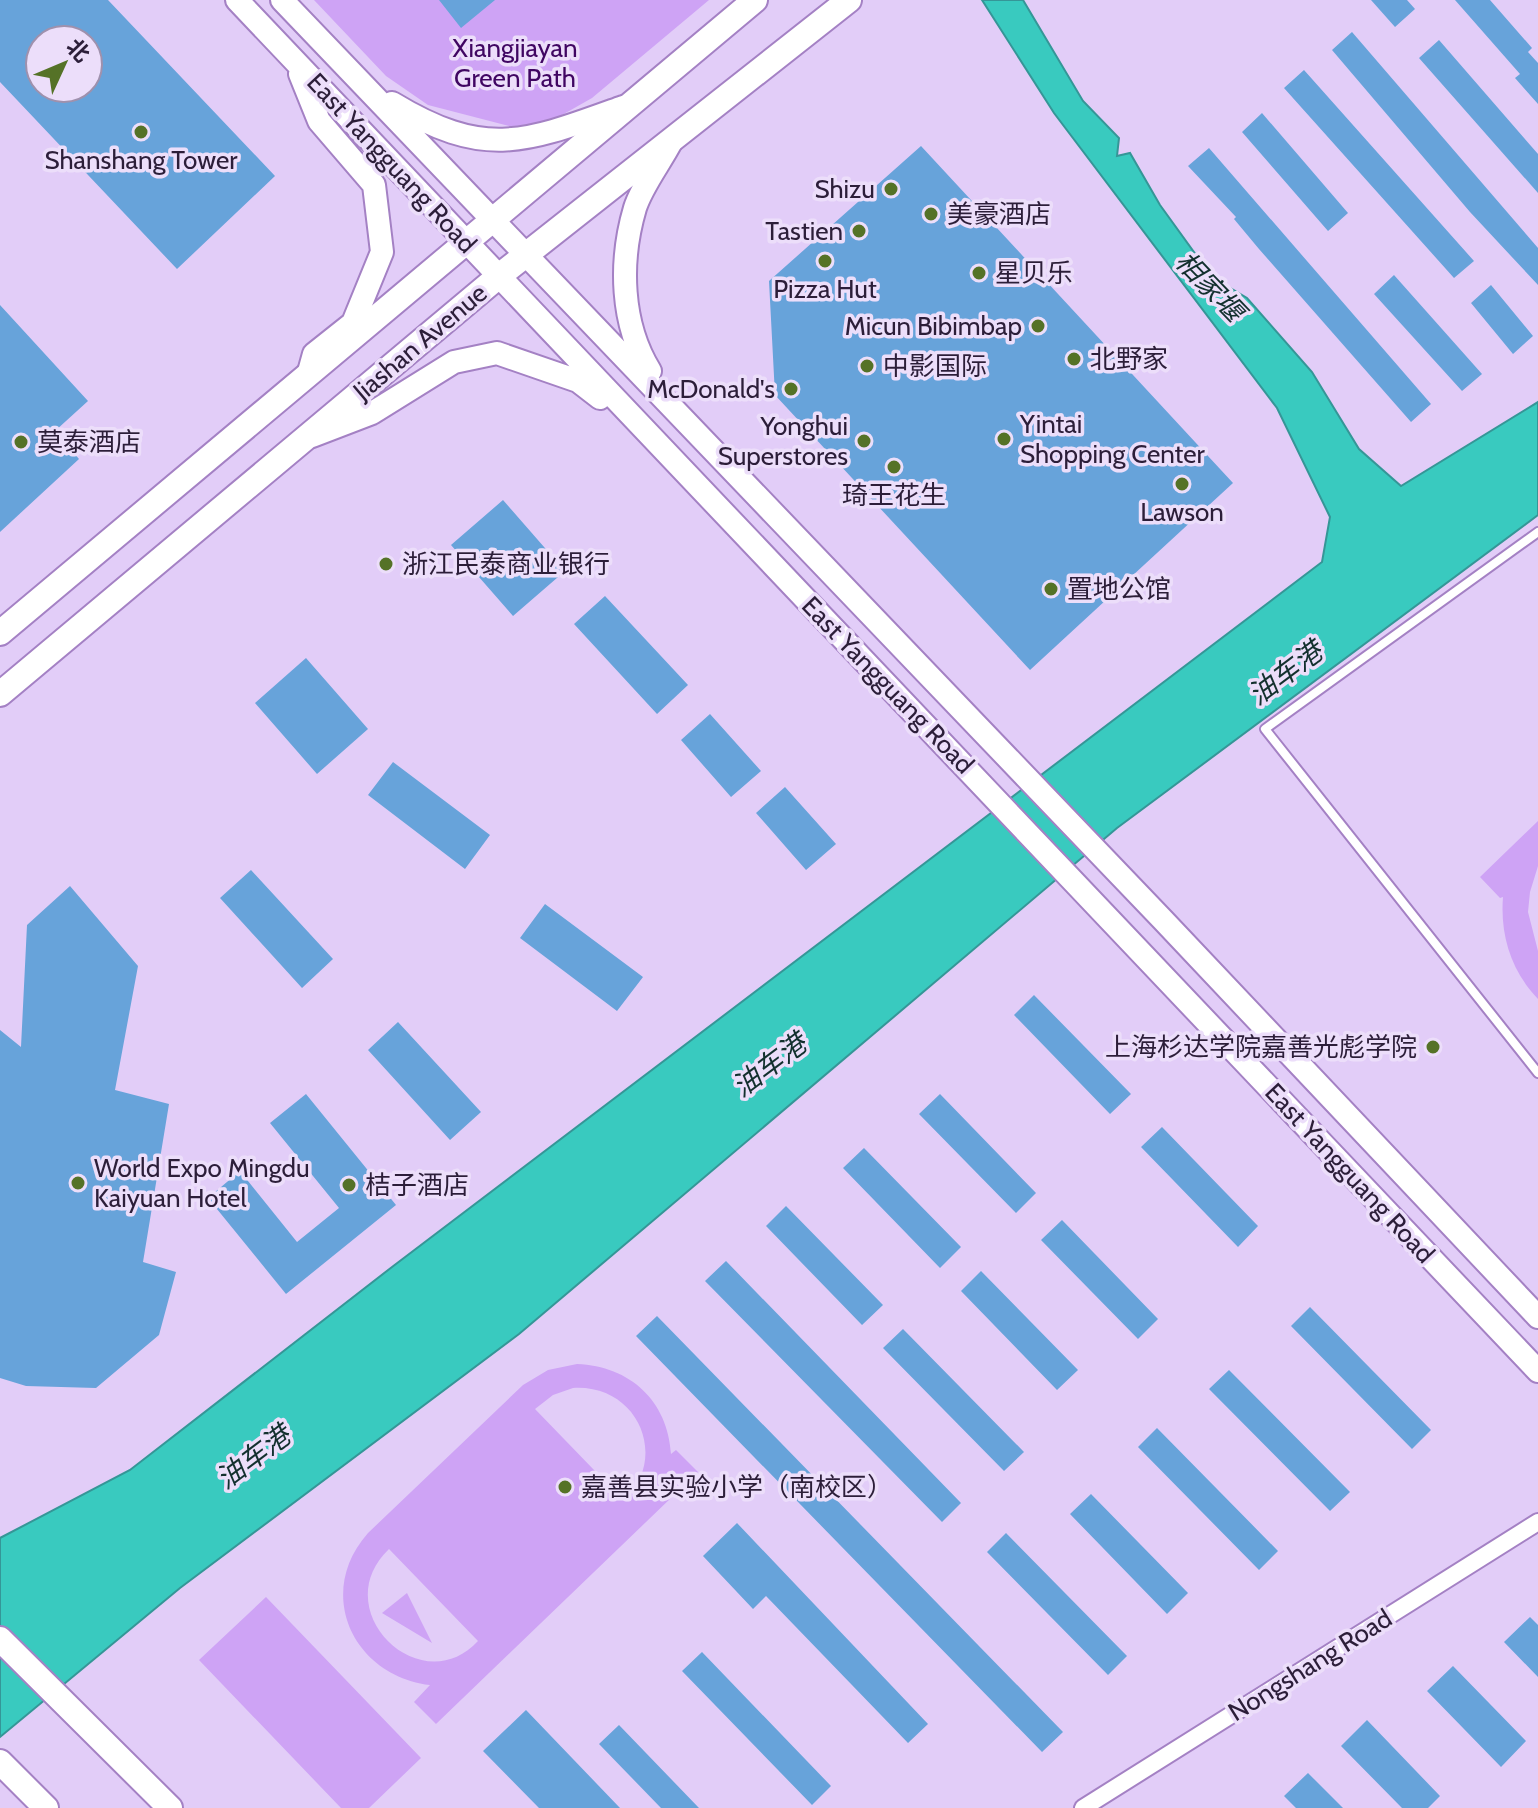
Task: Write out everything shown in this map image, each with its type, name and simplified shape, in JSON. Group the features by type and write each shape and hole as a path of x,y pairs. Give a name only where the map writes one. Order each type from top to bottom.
{"main road":[{"name":"East Yangguang Road","path":"237,0 1538,1371"},
{"name":"East Yangguang Road","path":"282,0 1163,920 1538,1317"},
{"name":"Jiashan Avenue","path":"0,633 465,240 755,0"},
{"name":"Jiashan Avenue","path":"0,694 499,276 849,0"},
{"path":"296,62 319,121 374,185 382,252 353,323 314,354 309,372"},
{"path":"366,87 415,117 472,140 536,138 628,106"},
{"path":"671,142 636,207 623,274 634,345 674,410"},
{"path":"304,440 372,413 454,362 497,353 578,381 647,432"},
{"path":"0,1639 170,1808"},
{"path":"0,1762 46,1808"}],"street":[{"name":"Nongshang Road","path":"1083,1808 1538,1522"}],"lane":[{"path":"1538,532 1265,729 1538,1073"}],"green space":[{"name":"Xiangjiayan Green Path","path":"314,0 709,0 592,98 555,119 513,127 428,105 386,76"},
{"path":"1538,821 1538,866 1528,912 1538,951 1538,999 1521,977 1509,952 1503,925 1503,897 1500,898 1480,877"},
{"path":"577,1364 596,1366 629,1379 654,1403 668,1435 671,1454 676,1450 698,1472 436,1724 414,1702 430,1685 403,1678 381,1666 363,1649 350,1628 344,1606 344,1581 352,1557 368,1533 523,1385 548,1370","holes":["573,1388 595,1390 614,1398 629,1410 640,1426 645,1444 644,1464 638,1483 624,1501 535,1409 553,1395","389,1549 478,1641 455,1657 431,1661 408,1655 388,1641 374,1621 368,1598 372,1573"]},
{"path":"407,1593 432,1643 382,1613"},
{"path":"266,1597 421,1758 369,1808 341,1808 199,1660"}],"water":[{"path":"982,0 1023,0 1083,101 1119,138 1117,156 1130,153 1160,205 1212,277 1247,298 1312,372 1359,449 1401,486 1538,402 1538,515 1117,828 519,1334 180,1588 0,1737 0,1538 130,1470 392,1267 1322,562 1330,517 1277,408 1054,113"}],"building":[{"name":"Shanshang Tower","path":"0,0 108,0 275,176 177,269 0,82"},
{"path":"439,0 495,0 461,28"},
{"path":"1371,0 1407,0 1415,9 1395,27"},
{"path":"1455,0 1490,0 1532,48 1528,52 1538,63 1538,104 1515,78 1520,74"},
{"path":"1352,32 1538,248 1538,285 1470,212 1332,50"},
{"path":"1439,40 1538,154 1538,193 1419,58"},
{"path":"1304,70 1474,261 1454,278 1284,88"},
{"path":"1262,113 1348,213 1328,231 1242,132"},
{"name":"Yintai Shopping Center","path":"921,146 1233,483 1030,670 775,395 769,281"},
{"path":"1209,148 1431,404 1411,422 1259,249 1234,219 1236,217 1188,166"},
{"path":"1394,275 1482,374 1462,391 1374,294"},
{"path":"1491,285 1533,336 1513,354 1471,303"},
{"path":"0,305 88,401 55,431 79,459 0,532"},
{"path":"503,500 565,571 513,616 451,545"},
{"path":"605,596 688,685 657,714 574,624"},
{"path":"306,658 368,729 317,774 255,703"},
{"path":"710,714 761,771 731,797 681,740"},
{"path":"393,762 490,835 465,869 368,795"},
{"path":"785,787 836,844 806,870 756,813"},
{"path":"251,870 333,959 302,988 220,898"},
{"name":"World Expo Mingdu Kaiyuan Hotel","path":"70,886 138,966 115,1090 169,1104 143,1262 176,1272 159,1335 96,1388 26,1386 0,1378 0,1030 21,1047 27,925"},
{"path":"545,904 643,977 617,1011 520,938"},
{"path":"1034,995 1131,1094 1110,1114 1014,1015"},
{"path":"398,1022 481,1112 450,1140 368,1050"},
{"name":"桔子酒店","path":"306,1094 396,1205 286,1294 208,1198 240,1171 297,1242 339,1208 270,1123"},
{"path":"940,1094 1036,1193 1016,1213 919,1114"},
{"path":"1162,1127 1258,1226 1238,1247 1141,1147"},
{"path":"864,1148 961,1247 940,1268 843,1168"},
{"path":"786,1206 883,1305 862,1325 766,1226"},
{"path":"1062,1220 1158,1319 1138,1339 1041,1240"},
{"path":"726,1261 961,1503 942,1522 705,1281"},
{"path":"981,1271 1078,1370 1057,1390 961,1291"},
{"path":"1310,1307 1431,1430 1412,1449 1291,1326"},
{"path":"657,1316 1063,1732 1042,1752 636,1336"},
{"path":"903,1329 1024,1452 1004,1471 883,1348"},
{"path":"1229,1370 1350,1492 1330,1511 1209,1389"},
{"path":"1157,1428 1278,1551 1259,1570 1138,1447"},
{"path":"1091,1494 1188,1593 1167,1614 1070,1514"},
{"path":"737,1523 928,1724 908,1743 766,1596 753,1609 703,1556"},
{"path":"1006,1533 1127,1656 1108,1675 987,1552"},
{"path":"1530,1617 1538,1625 1538,1677 1504,1642"},
{"path":"702,1652 831,1786 812,1805 682,1671"},
{"path":"1453,1666 1526,1741 1501,1767 1427,1691"},
{"path":"526,1710 620,1808 539,1808 483,1751"},
{"path":"1367,1720 1440,1796 1428,1808 1402,1808 1341,1746"},
{"path":"619,1725 699,1808 661,1808 599,1744"},
{"path":"1308,1773 1343,1808 1296,1808 1284,1796"}],"place":[{"name":"Shanshang Tower","path":"141,132"},
{"name":"Shizu","path":"891,189"},
{"name":"美豪酒店","path":"931,214"},
{"name":"Tastien","path":"859,231"},
{"name":"Pizza Hut","path":"825,261"},
{"name":"星贝乐","path":"979,273"},
{"name":"Micun Bibimbap","path":"1038,326"},
{"name":"北野家","path":"1074,359"},
{"name":"中影国际","path":"867,366"},
{"name":"McDonald's","path":"791,389"},
{"name":"Yintai Shopping Center","path":"1004,439"},
{"name":"Yonghui Superstores","path":"864,441"},
{"name":"莫泰酒店","path":"21,442"},
{"name":"琦王花生","path":"894,467"},
{"name":"Lawson","path":"1182,484"},
{"name":"浙江民泰商业银行","path":"386,564"},
{"name":"置地公馆","path":"1051,589"},
{"name":"上海杉达学院嘉善光彪学院","path":"1433,1047"},
{"name":"World Expo Mingdu Kaiyuan Hotel","path":"78,1183"},
{"name":"桔子酒店","path":"349,1185"},
{"name":"嘉善县实验小学（南校区）","path":"565,1487"}],"water label":[{"name":"相家堰","path":"1210,286"},
{"name":"油车港","path":"1285,673"},
{"name":"油车港","path":"769,1065"},
{"name":"油车港","path":"253,1457"}]}
